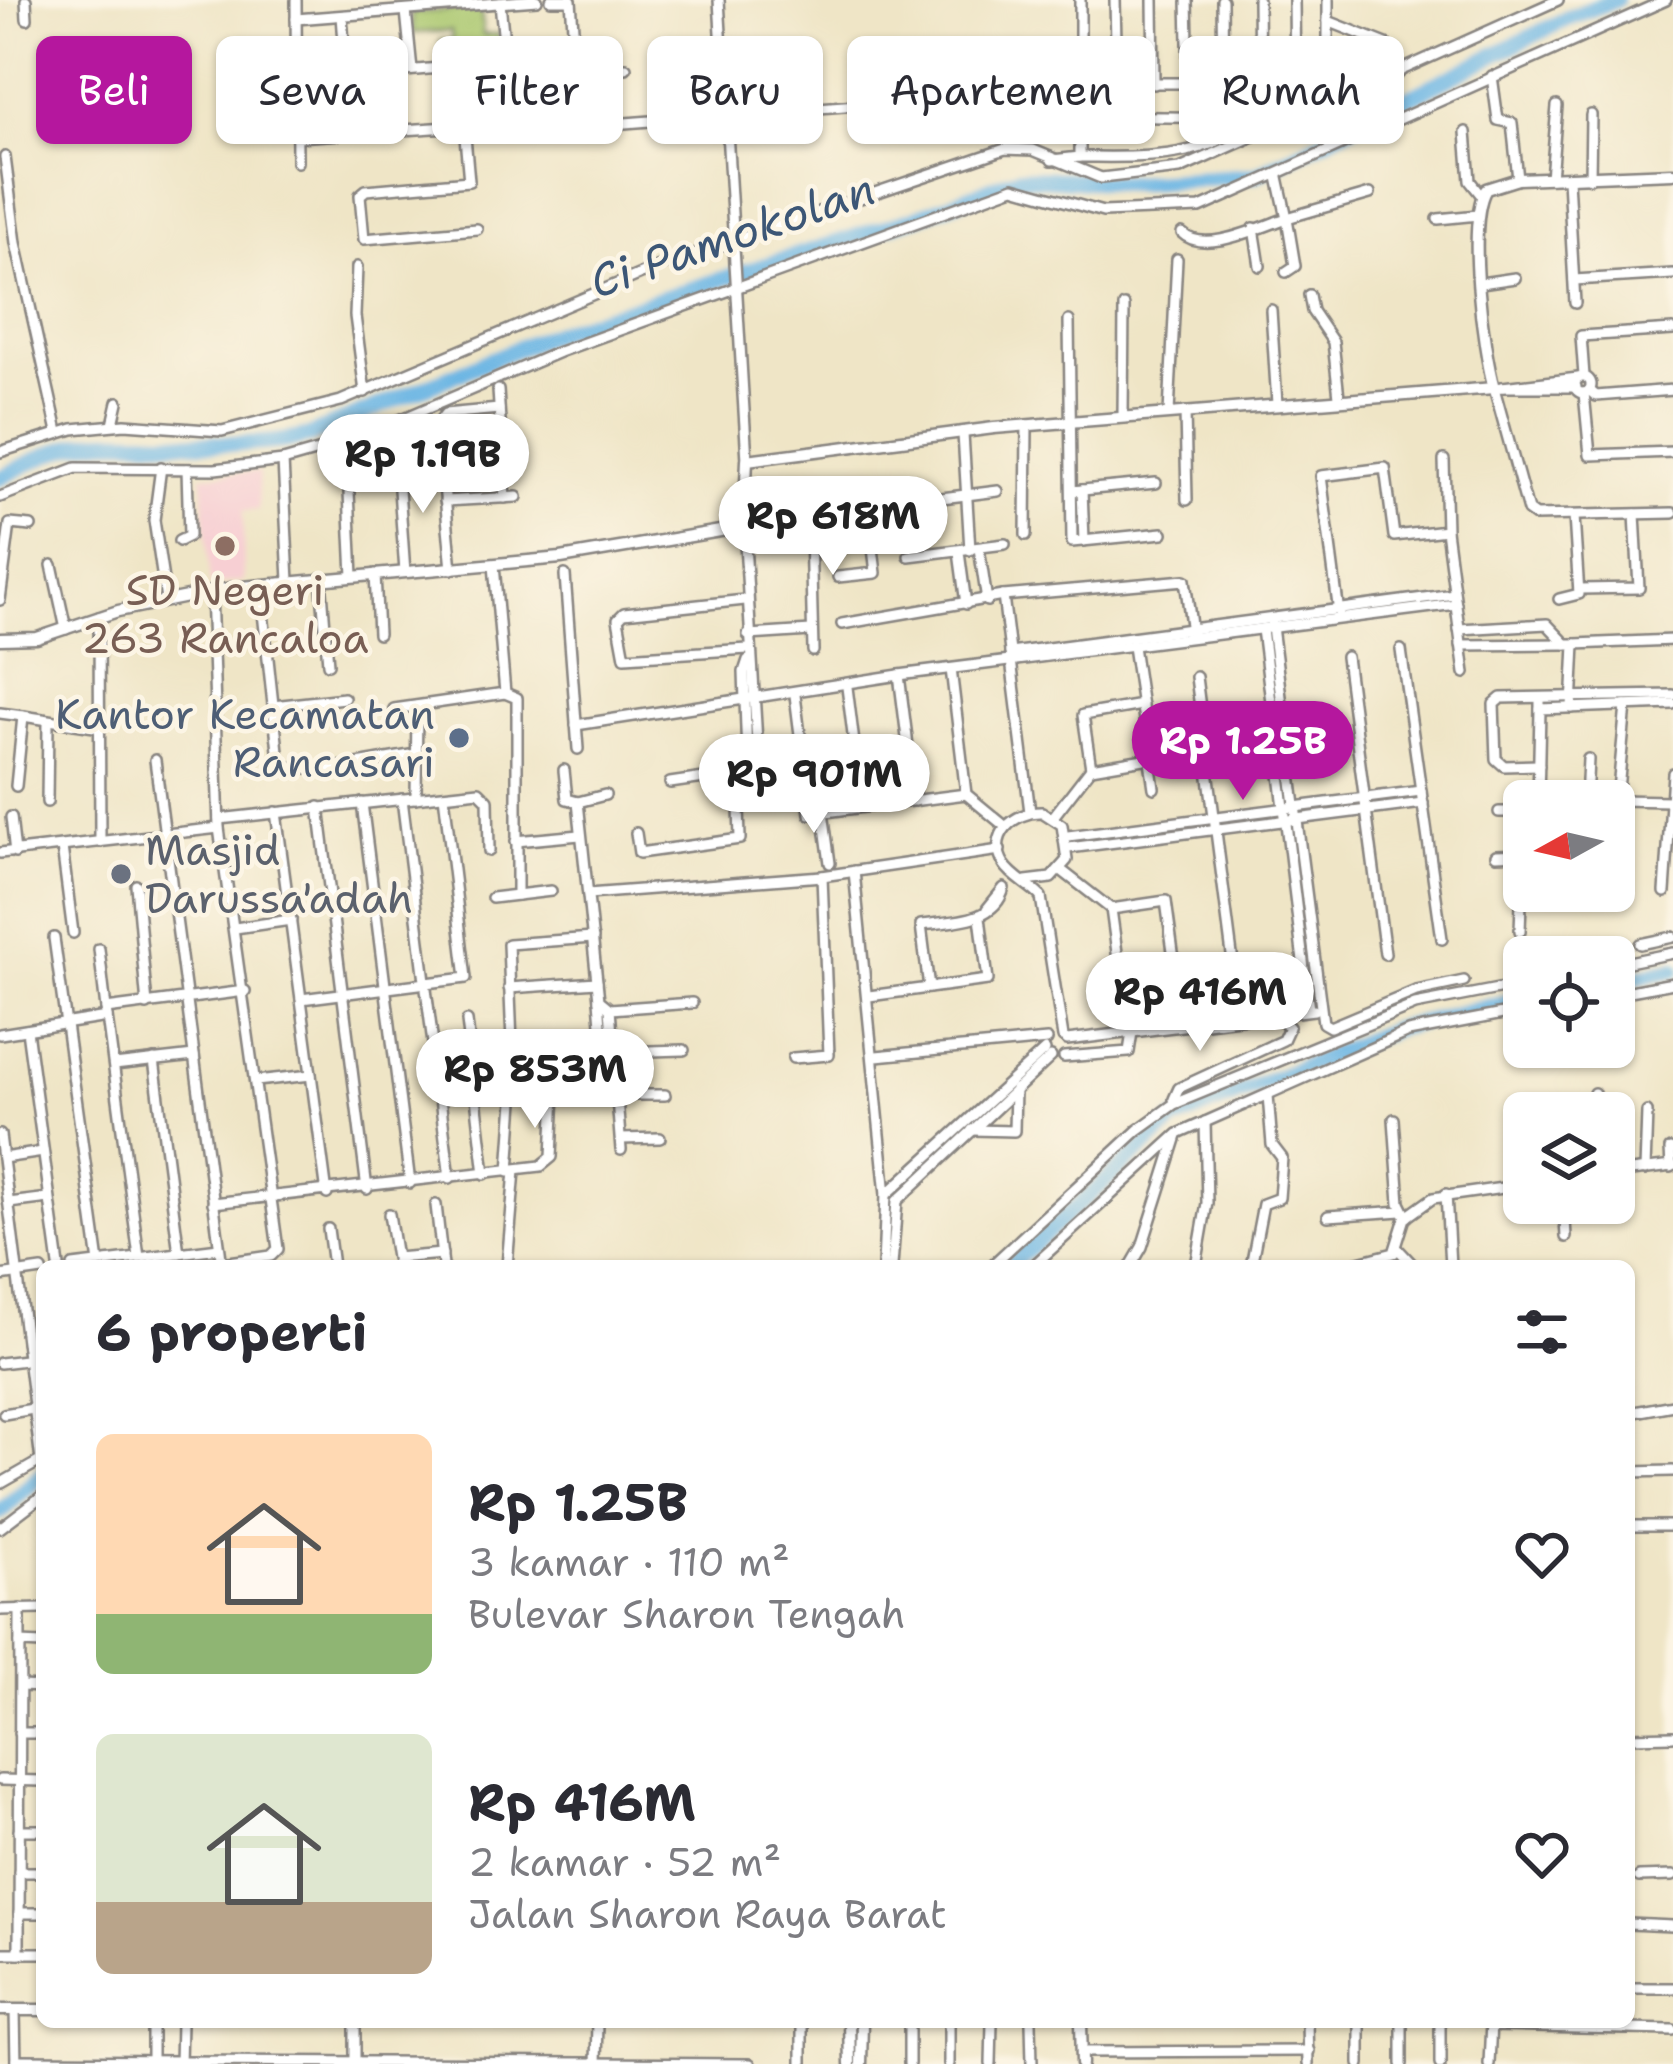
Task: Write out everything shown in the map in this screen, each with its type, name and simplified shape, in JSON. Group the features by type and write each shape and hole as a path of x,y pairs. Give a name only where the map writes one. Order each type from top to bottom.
{"street":[{"path":"26,0 27,19"},
{"path":"296,0 296,36"},
{"path":"296,20 538,0"},
{"path":"720,0 721,36"},
{"path":"1080,0 1080,36"},
{"path":"1115,0 1116,36"},
{"path":"1153,0 1153,36"},
{"path":"1187,0 1188,36"},
{"path":"1222,0 1222,36"},
{"path":"1257,36 1258,0"},
{"path":"1294,0 1294,36"},
{"path":"1328,0 1328,36"},
{"path":"1404,71 1558,0"},
{"path":"0,497 76,468 187,470 283,461 394,427 559,352 735,281 1014,187 1092,210 1200,208 1666,0"},
{"path":"562,1 572,14 574,36"},
{"path":"503,2 504,36"},
{"path":"406,10 412,70"},
{"path":"342,16 344,36"},
{"path":"1328,21 1366,36"},
{"path":"489,31 503,30"},
{"path":"408,70 432,69"},
{"path":"1492,76 1498,120 1512,123 1518,179"},
{"path":"1550,178 1557,106"},
{"path":"1590,178 1592,115"},
{"path":"1466,131 1470,181 1482,196"},
{"path":"297,144 297,162"},
{"path":"466,144 469,181 366,190 360,195 364,239 477,229"},
{"path":"636,833 639,853 740,839 738,773 758,742 751,702 755,672 748,654 747,460 726,144"},
{"path":"1081,144 1081,157"},
{"path":"1052,160 1173,153 1200,144"},
{"path":"0,452 58,432 113,424 221,431 365,392 662,265 1005,149 1033,150 1101,178 1180,169 1237,144"},
{"path":"5,157 14,226 58,432"},
{"path":"1673,173 1493,184 1482,196 1478,215 1481,284 1528,511 1535,516 1673,513"},
{"path":"1278,177 1295,269 1286,272"},
{"path":"1568,179 1575,303"},
{"path":"1182,233 1192,241 1214,240 1370,194"},
{"path":"1438,219 1478,215"},
{"path":"0,229 14,226"},
{"path":"1254,229 1261,266"},
{"path":"1169,413 1177,259"},
{"path":"358,267 356,316 365,392"},
{"path":"1574,280 1673,274"},
{"path":"1481,284 1514,278"},
{"path":"1309,296 1312,311 1333,342 1339,397"},
{"path":"1123,416 1124,307"},
{"path":"1271,310 1277,404"},
{"path":"1069,321 1076,545 1163,533"},
{"path":"1673,330 1581,336 1590,455 1673,452"},
{"path":"747,460 1027,425 1339,397 1582,385 1596,396 1673,390"},
{"path":"445,501 511,497 502,454 498,390"},
{"path":"113,424 118,402"},
{"path":"452,569 438,428 442,416 499,409"},
{"path":"1185,412 1187,500"},
{"path":"1027,425 1027,535"},
{"path":"963,434 969,550 966,604"},
{"path":"347,450 352,576"},
{"path":"442,458 502,454"},
{"path":"1444,460 1446,530 1465,673"},
{"path":"283,461 289,581"},
{"path":"397,462 405,572"},
{"path":"161,467 154,520 166,600"},
{"path":"1339,615 1321,476 1385,468 1394,536 1446,530"},
{"path":"179,542 189,536 187,470"},
{"path":"1077,490 1156,483"},
{"path":"877,506 998,491"},
{"path":"1580,590 1639,588 1635,514"},
{"path":"1558,599 1577,596 1580,590 1574,516"},
{"path":"813,651 810,532 870,523 876,573 838,577"},
{"path":"0,600 10,524 31,526"},
{"path":"0,639 37,638 99,617 212,591 494,565 744,527"},
{"path":"909,556 1005,544"},
{"path":"969,550 987,601"},
{"path":"52,565 66,629"},
{"path":"494,565 505,693"},
{"path":"375,574 378,634"},
{"path":"565,575 578,749"},
{"path":"320,578 328,664"},
{"path":"842,624 1003,596 1185,580 1192,634"},
{"path":"260,585 279,760 285,766 328,769 416,754"},
{"path":"212,591 219,823 277,1253 242,1260"},
{"path":"1003,596 1030,812"},
{"path":"576,725 847,687 1010,657 1455,599"},
{"path":"746,600 624,613 618,619 625,657 748,654"},
{"path":"99,617 100,842"},
{"path":"1266,624 1314,1010 1330,1027 1416,991 1464,981"},
{"path":"1459,629 1547,624 1570,644 1572,703"},
{"path":"748,635 812,631"},
{"path":"1010,657 1132,646 1192,634"},
{"path":"1461,645 1673,640"},
{"path":"1132,646 1154,788"},
{"path":"1401,650 1442,939"},
{"path":"1346,657 1385,954"},
{"path":"951,669 966,794 1006,826"},
{"path":"899,675 915,801"},
{"path":"1196,676 1235,978"},
{"path":"847,687 862,807"},
{"path":"394,709 514,694 520,710 518,895"},
{"path":"795,695 810,814 966,794"},
{"path":"1539,765 1504,766 1496,759 1494,704 1501,698 1540,704 1673,695"},
{"path":"273,706 344,698"},
{"path":"1572,703 1673,704"},
{"path":"1539,780 1540,704"},
{"path":"416,798 417,706"},
{"path":"1091,767 1083,715 1142,706"},
{"path":"1626,706 1617,800 1671,801"},
{"path":"0,713 101,728"},
{"path":"16,786 22,716"},
{"path":"47,802 48,723"},
{"path":"1053,817 1091,767 1150,758"},
{"path":"1587,780 1588,759"},
{"path":"155,760 221,1260"},
{"path":"565,770 567,799 578,802 604,795"},
{"path":"670,783 738,773"},
{"path":"1665,892 1673,773"},
{"path":"0,853 165,833 276,812 486,794 489,851"},
{"path":"301,999 466,978 444,795"},
{"path":"1069,842 1422,797"},
{"path":"402,799 450,1178"},
{"path":"578,802 602,1037"},
{"path":"362,803 410,1183"},
{"path":"319,808 367,1189"},
{"path":"276,812 327,1194"},
{"path":"824,812 830,863"},
{"path":"1041,897 1015,875 1000,850 1006,826 1030,812 1053,817 1069,842"},
{"path":"1498,812 1503,812"},
{"path":"11,817 15,853"},
{"path":"516,841 580,835"},
{"path":"1069,842 1041,897 1052,1041 1064,1057 1130,1052 1132,1032"},
{"path":"62,847 73,933"},
{"path":"588,894 822,876 1000,850"},
{"path":"1496,855 1503,855"},
{"path":"854,871 876,1056 891,1260"},
{"path":"1026,881 1056,874 1111,909 1166,901 1183,1025"},
{"path":"929,988 921,925 983,913 1015,875"},
{"path":"793,1058 829,1055 822,876"},
{"path":"136,885 147,1005"},
{"path":"493,898 551,891"},
{"path":"1111,909 1119,967 1174,961"},
{"path":"1520,931 1521,912"},
{"path":"868,996 988,980 983,913"},
{"path":"235,928 291,920"},
{"path":"1640,944 1673,937"},
{"path":"54,938 99,1260"},
{"path":"514,1068 508,944 593,938"},
{"path":"98,949 139,1257"},
{"path":"1635,960 1673,952"},
{"path":"509,988 597,982"},
{"path":"1635,990 1673,983"},
{"path":"997,1260 1138,1130 1174,1103 1415,1005 1503,988"},
{"path":"0,1034 244,991"},
{"path":"599,1000 610,1009 615,1036 621,1145 660,1138"},
{"path":"610,1009 692,1003"},
{"path":"876,1056 1314,1010"},
{"path":"1174,1100 1179,1088 1283,1040 1289,1027 1275,1014"},
{"path":"1040,1260 1178,1135 1408,1032 1503,1014"},
{"path":"467,1021 485,1174"},
{"path":"27,1030 57,1260"},
{"path":"512,1042 615,1036"},
{"path":"968,1126 1015,1089 1052,1041"},
{"path":"886,1196 968,1126 1052,1041"},
{"path":"616,1052 684,1050"},
{"path":"114,1065 194,1056"},
{"path":"154,1060 179,1253"},
{"path":"256,1081 311,1076"},
{"path":"507,1260 515,1088"},
{"path":"968,1126 1014,1131 1015,1089"},
{"path":"213,1203 485,1174 551,1160 555,1091"},
{"path":"618,1096 665,1095"},
{"path":"1253,1260 1263,1204 1279,1198 1282,1158 1272,1145 1268,1095"},
{"path":"1645,1170 1646,1112"},
{"path":"1394,1119 1405,1214 1398,1250"},
{"path":"1197,1260 1207,1203 1205,1122"},
{"path":"1133,1260 1178,1135"},
{"path":"0,1136 36,1409"},
{"path":"1635,1171 1672,1167 1670,1149"},
{"path":"3,1158 43,1152"},
{"path":"884,1164 909,1181"},
{"path":"885,1260 895,1208 909,1181"},
{"path":"1328,1216 1405,1214 1446,1194 1503,1187"},
{"path":"1446,1194 1450,1260"},
{"path":"9,1202 50,1198"},
{"path":"389,1214 396,1258 442,1260 436,1205"},
{"path":"1565,1224 1566,1237"},
{"path":"328,1229 332,1260"},
{"path":"115,1260 219,1248"},
{"path":"1398,1250 1408,1260"},
{"path":"1364,1260 1398,1250"},
{"path":"0,1276 36,1271"},
{"path":"0,1363 36,1358"},
{"path":"1635,1410 1673,1405"},
{"path":"4,1414 36,1415"},
{"path":"0,1484 36,1464"},
{"path":"1635,1472 1673,1471"},
{"path":"0,1528 36,1501"},
{"path":"1635,1526 1673,1526"},
{"path":"19,1953 20,1609"},
{"path":"0,1610 36,1609"},
{"path":"20,1643 36,1644"},
{"path":"21,1686 36,1687"},
{"path":"19,1733 36,1733"},
{"path":"1635,1737 1673,1736"},
{"path":"0,1780 36,1780"},
{"path":"19,1830 36,1830"},
{"path":"19,1872 36,1872"},
{"path":"1639,1877 1673,1876"},
{"path":"19,1913 36,1913"},
{"path":"1635,1924 1673,1926"},
{"path":"0,1953 36,1953"},
{"path":"1635,1988 1673,1988"},
{"path":"0,2010 36,2010"},
{"path":"15,2010 16,2062 749,2064"},
{"path":"144,2061 151,2028"},
{"path":"180,2062 181,2028"},
{"path":"355,2028 355,2062"},
{"path":"596,2063 597,2028"},
{"path":"802,2028 802,2064"},
{"path":"849,2028 850,2064"},
{"path":"861,2064 862,2028"},
{"path":"909,2028 909,2064"},
{"path":"949,2028 949,2064"},
{"path":"991,2064 992,2028"},
{"path":"1031,2028 1032,2064"},
{"path":"1081,2028 1082,2058 1309,2051"},
{"path":"1307,2028 1308,2064"},
{"path":"1360,2028 1360,2064"},
{"path":"1402,2028 1402,2064"},
{"path":"1440,2028 1440,2064"},
{"path":"1490,2064 1491,2028"},
{"path":"1612,2028 1673,2030"}],"shaded area":[{"name":"SD Negeri 263 Rancaloa","path":"259,472 258,510 243,511 244,581 210,585 202,475"}],"green space":[{"path":"481,8 483,35 499,36 413,33 411,13"}],"waterway":[{"name":"Ci Pamokolan","path":"0,478 51,453 91,442 257,443 309,436 559,331 917,217 1019,177 1130,183 1255,175 1570,17 1615,0"},
{"path":"1635,977 1673,970"},
{"path":"1016,1260 1175,1120 1394,1029 1503,1003"},
{"path":"0,1512 36,1479"}],"place":[{"name":"SD Negeri 263 Rancaloa","path":"225,546"},
{"name":"Kantor Kecamatan Rancasari","path":"459,738"},
{"name":"Masjid Darussa'adah","path":"121,874"}]}
